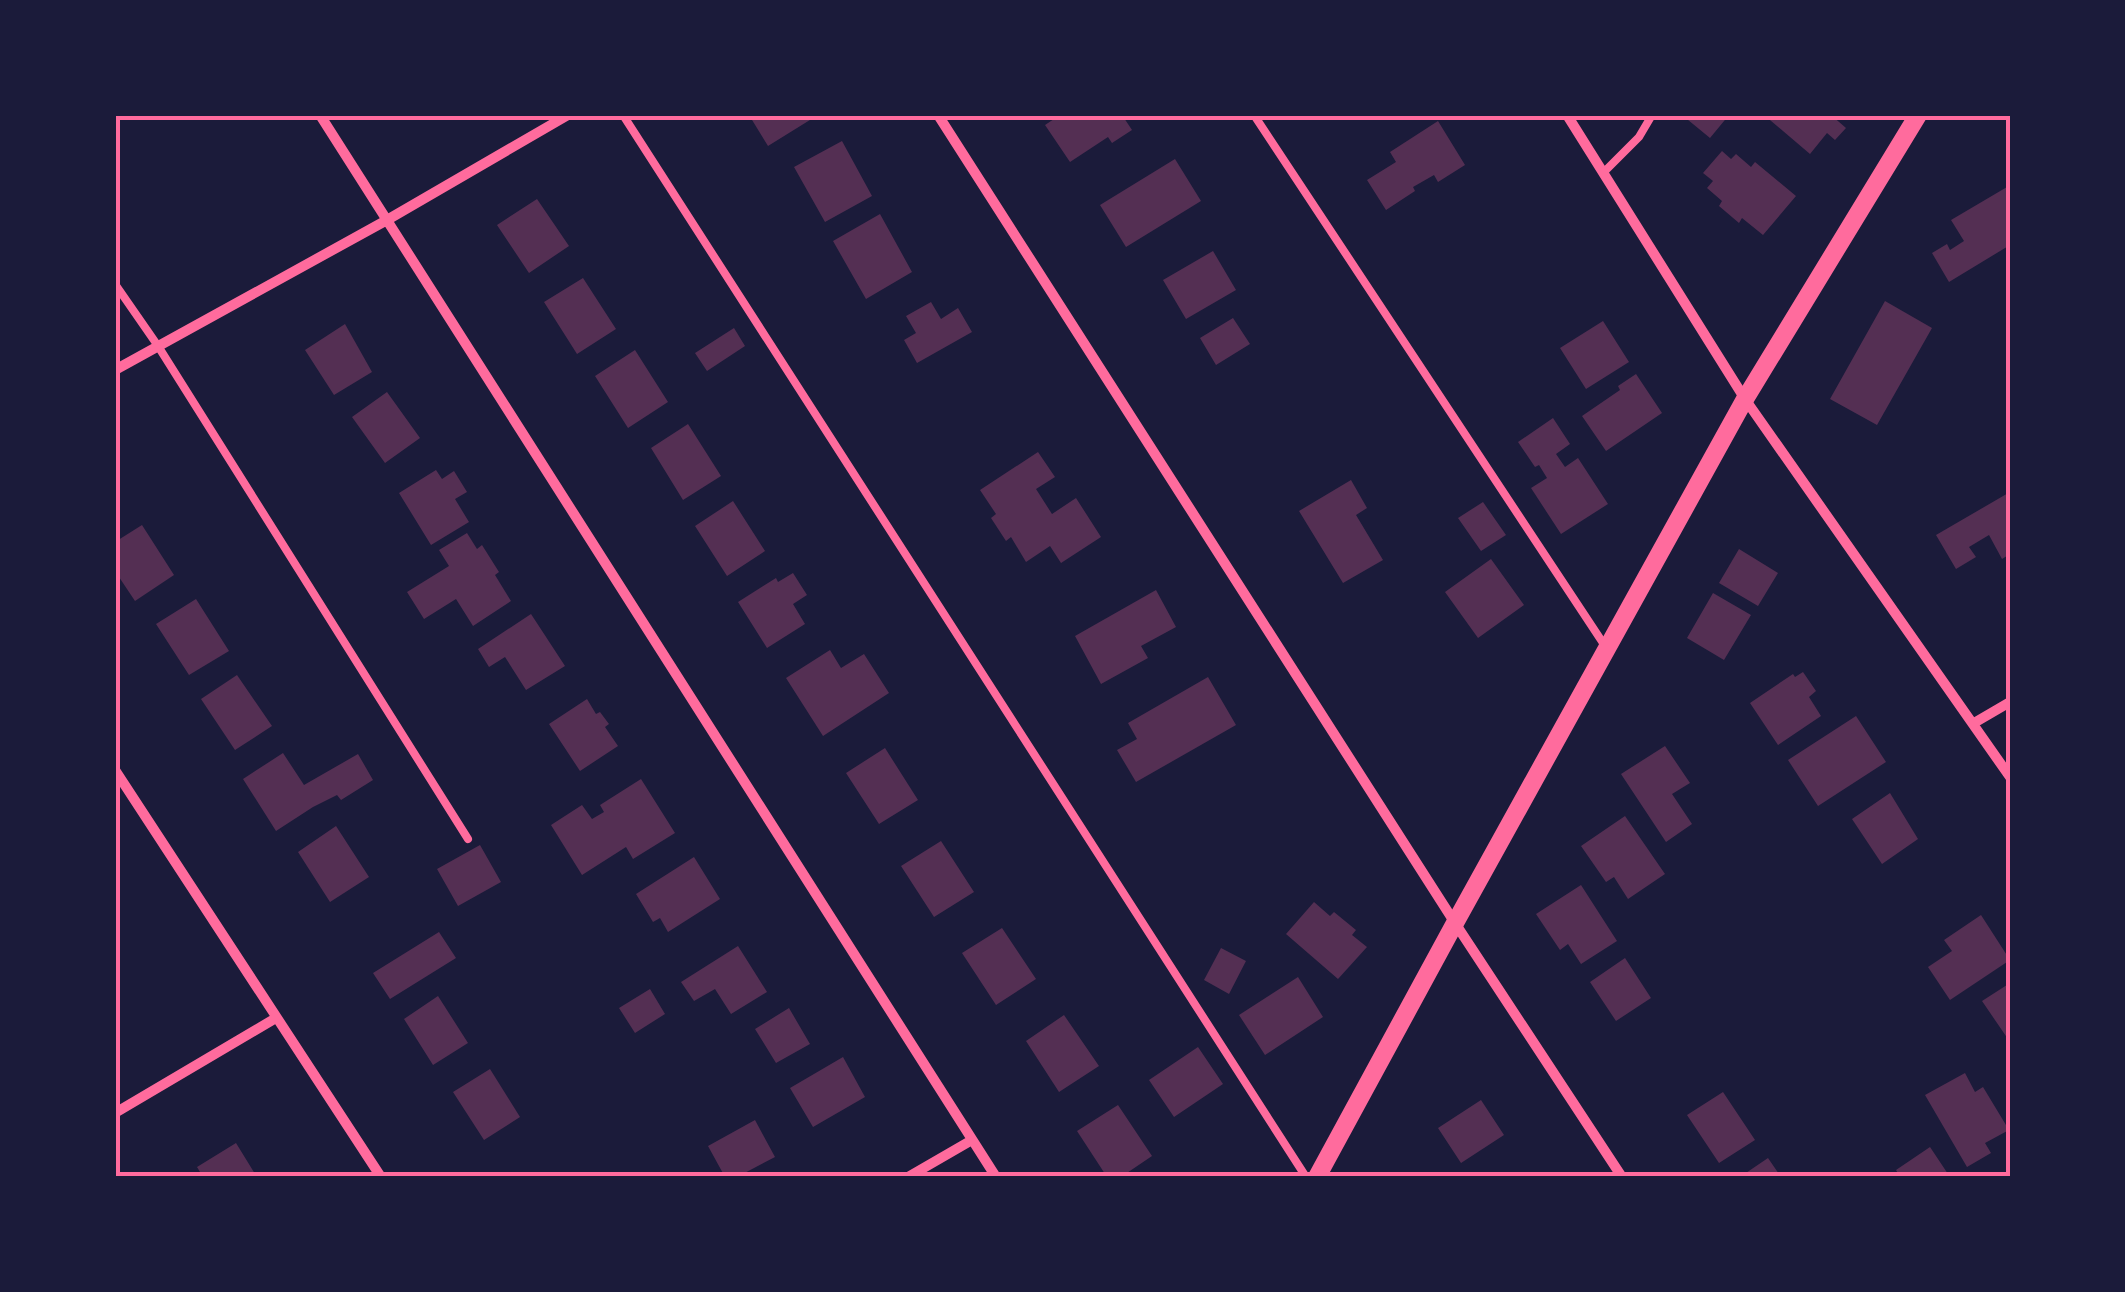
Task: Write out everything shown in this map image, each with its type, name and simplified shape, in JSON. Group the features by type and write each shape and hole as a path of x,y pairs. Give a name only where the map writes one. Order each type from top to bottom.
{"street":[{"path":"320,115 996,1177"},
{"path":"115,370 568,115"},
{"path":"938,115 1622,1177"},
{"path":"1566,115 1745,399 2010,777"},
{"path":"1317,1177 1745,399 1918,115"},
{"path":"1974,723 2010,702"},
{"path":"115,770 380,1177"},
{"path":"115,1113 276,1018"},
{"path":"908,1177 972,1140"}],"lane":[{"path":"624,115 1306,1177"},
{"path":"1254,115 1606,649"},
{"path":"1603,173 1639,137 1652,115"},
{"path":"115,284 158,346 468,839"}],"building":[{"path":"749,115 818,115 768,146"},
{"path":"1060,115 1128,115 1124,118 1132,130 1112,143 1108,137 1070,162 1045,125"},
{"path":"1682,115 1729,115 1710,138"},
{"path":"1764,115 1831,115 1846,128 1835,140 1827,133 1810,154"},
{"path":"1438,121 1465,165 1438,182 1434,175 1386,210 1367,180 1396,162 1390,152"},
{"path":"842,141 872,196 825,222 794,167"},
{"path":"1722,151 1731,159 1736,154 1751,167 1755,162 1796,196 1763,235 1742,218 1739,223 1719,206 1722,201 1707,188 1713,181 1703,173"},
{"path":"1175,159 1201,201 1126,247 1100,205"},
{"path":"2007,187 2010,245 1949,282 1932,253 1947,244 1950,250 1964,241 1951,220"},
{"path":"537,199 569,246 529,273 497,225"},
{"path":"880,214 912,272 866,299 833,241"},
{"path":"1213,251 1236,290 1186,319 1163,280"},
{"path":"583,278 616,329 577,354 544,302"},
{"path":"1885,301 1932,328 1877,425 1830,399"},
{"path":"931,302 941,319 958,308 972,332 917,363 904,340 916,333 906,316"},
{"path":"1233,318 1250,344 1216,365 1200,338"},
{"path":"1603,321 1629,362 1586,389 1560,348"},
{"path":"345,324 372,372 334,395 305,350"},
{"path":"734,328 745,346 707,371 695,353"},
{"path":"635,350 668,402 628,428 595,376"},
{"path":"1636,374 1662,413 1606,451 1582,416"},
{"path":"387,392 420,438 385,463 352,417"},
{"path":"1553,418 1570,444 1556,454 1565,467 1578,458 1608,504 1561,534 1531,488 1547,478 1518,442"},
{"path":"688,424 721,476 683,500 651,448"},
{"path":"1038,452 1055,477 1036,489 1052,514 1076,498 1101,537 1061,563 1050,546 1026,562 1011,537 1006,541 991,518 996,514 980,490"},
{"path":"436,470 442,479 454,471 467,492 455,499 469,522 431,545 399,493"},
{"path":"1351,480 1367,508 1356,515 1383,560 1343,583 1299,511"},
{"path":"2010,492 2010,554 2002,559 1989,535 1969,547 1976,557 1956,569 1936,535"},
{"path":"733,501 765,551 727,576 695,526"},
{"path":"1483,502 1506,535 1481,551 1458,518"},
{"path":"142,525 174,575 135,601 115,571 115,542"},
{"path":"467,533 477,549 482,545 511,601 473,626 456,599 424,619 407,592 449,566 439,550"},
{"path":"1739,549 1778,573 1758,606 1719,583"},
{"path":"1491,559 1524,605 1478,638 1445,592"},
{"path":"793,573 807,595 793,604 805,624 767,648 738,602 776,578 778,582"},
{"path":"1156,590 1176,627 1141,646 1148,658 1101,684 1075,636"},
{"path":"1713,593 1751,615 1724,660 1687,638"},
{"path":"196,599 229,651 189,675 156,624"},
{"path":"531,614 565,666 526,690 505,657 489,667 478,649"},
{"path":"830,650 841,668 864,654 889,693 823,736 786,678"},
{"path":"1803,672 1816,691 1809,697 1821,716 1778,745 1750,703 1793,674 1795,677"},
{"path":"237,675 272,726 235,750 201,699"},
{"path":"1208,677 1236,725 1136,782 1117,750 1137,739 1128,723"},
{"path":"587,699 596,714 600,712 609,724 605,727 618,746 580,771 549,724"},
{"path":"1856,716 1886,762 1818,806 1788,760"},
{"path":"1665,746 1690,783 1672,794 1692,824 1666,842 1621,774"},
{"path":"885,748 918,800 879,824 846,773"},
{"path":"283,753 304,785 358,754 373,780 341,800 337,795 313,807 276,831 243,779"},
{"path":"641,779 675,833 633,859 626,847 582,875 551,825 582,805 592,819 604,812 600,805"},
{"path":"1890,793 1918,839 1882,864 1852,819"},
{"path":"1625,816 1665,874 1628,899 1614,877 1606,882 1581,846"},
{"path":"336,826 369,877 330,902 298,852"},
{"path":"941,841 974,892 934,917 901,866"},
{"path":"480,845 501,882 458,906 437,869"},
{"path":"694,857 720,899 668,932 660,918 653,922 636,894"},
{"path":"1581,885 1617,941 1581,964 1568,944 1560,950 1536,914"},
{"path":"1314,902 1356,930 1352,935 1367,947 1338,979 1286,934"},
{"path":"1981,915 2010,960 1950,1000 1928,967 1952,951 1944,940"},
{"path":"1002,928 1036,979 996,1005 962,953"},
{"path":"439,932 456,958 390,999 373,973"},
{"path":"738,946 767,992 731,1014 715,989 694,1001 681,982"},
{"path":"1221,948 1246,961 1229,994 1204,980"},
{"path":"1625,958 1651,998 1616,1021 1590,982"},
{"path":"1298,977 1323,1017 1265,1055 1239,1015"},
{"path":"2010,983 2010,1042 1982,1001"},
{"path":"650,989 665,1014 635,1033 619,1008"},
{"path":"438,996 468,1043 433,1065 404,1019"},
{"path":"789,1008 810,1044 776,1063 755,1029"},
{"path":"1064,1015 1099,1066 1059,1092 1026,1041"},
{"path":"1198,1047 1223,1084 1174,1117 1149,1080"},
{"path":"843,1057 865,1097 813,1127 790,1088"},
{"path":"490,1069 520,1117 484,1140 453,1092"},
{"path":"1965,1073 1975,1092 1983,1087 2009,1130 1985,1143 1991,1153 1967,1167 1925,1095"},
{"path":"1723,1092 1755,1140 1719,1163 1687,1115"},
{"path":"1481,1100 1504,1135 1461,1163 1438,1128"},
{"path":"1118,1105 1152,1156 1121,1177 1107,1177 1077,1131"},
{"path":"755,1120 775,1157 737,1177 725,1177 708,1146"},
{"path":"236,1143 257,1177 203,1177 197,1167"},
{"path":"1930,1147 1950,1177 1900,1177 1896,1170"},
{"path":"1768,1158 1781,1177 1740,1177"}]}
